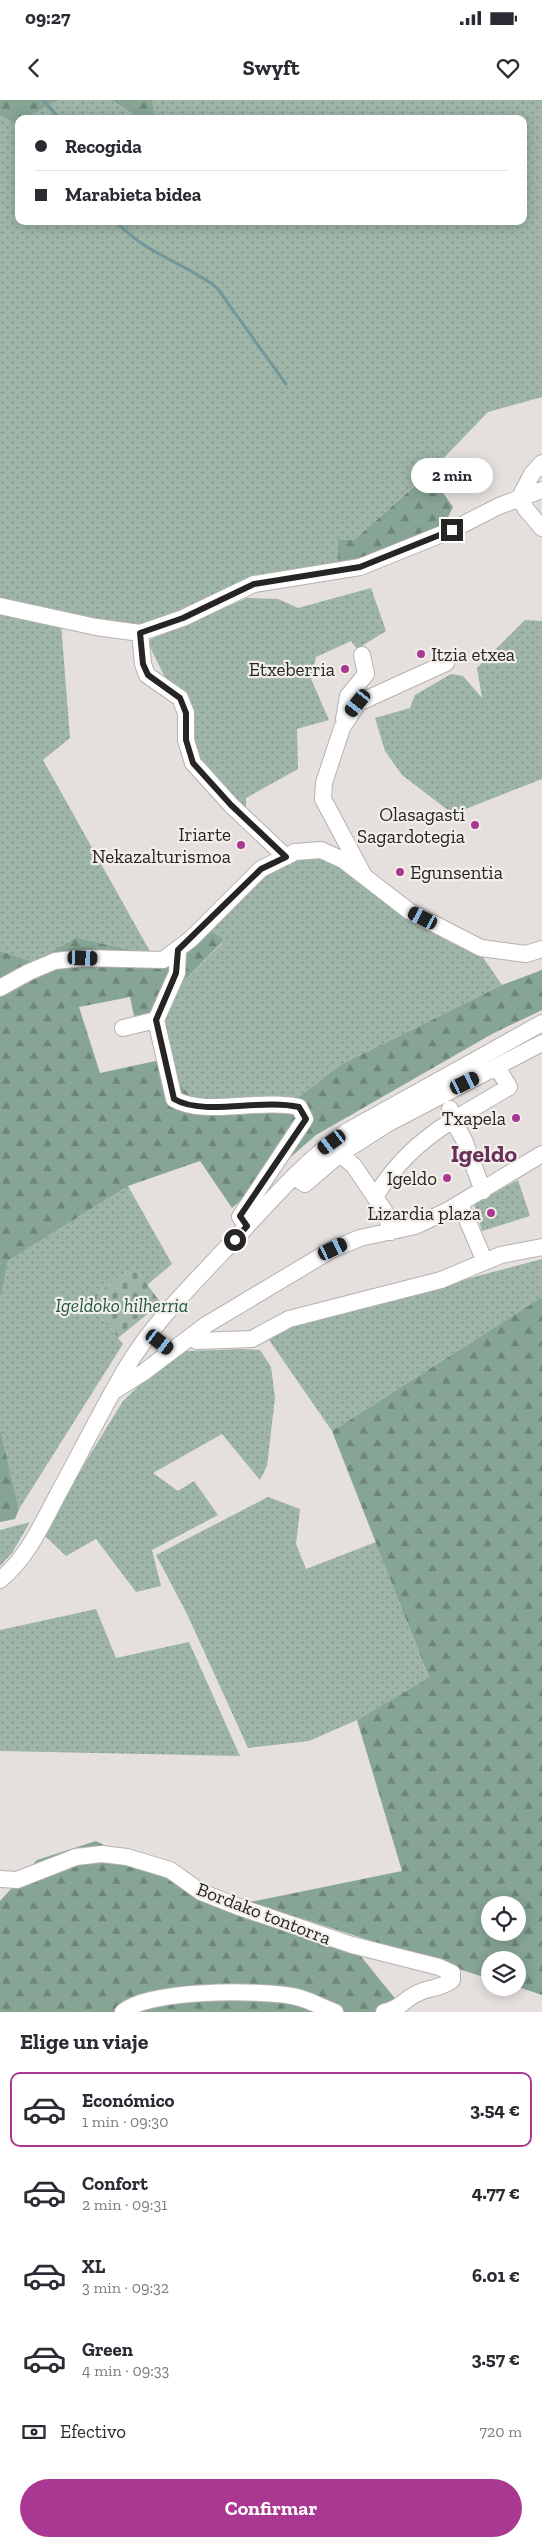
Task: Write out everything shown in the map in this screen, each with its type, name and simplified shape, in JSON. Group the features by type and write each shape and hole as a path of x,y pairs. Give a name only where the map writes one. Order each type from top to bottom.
{"street":[{"path":"542,463 532,474 520,497 524,508 542,528"},
{"path":"0,606 140,633 183,618 254,584 360,567 452,530 520,497 542,490"},
{"path":"140,633 143,664 148,675 180,698 186,713 186,740 193,763 231,805 286,857"},
{"path":"362,655 366,674 348,696 342,728 324,783 323,799 358,860 363,876"},
{"path":"342,728 358,703 446,663"},
{"path":"0,988 28,972 55,961 83,958 163,960 178,950 261,869 295,852 321,850 343,860 409,911 481,948 526,954 542,949"},
{"path":"178,950 176,973 156,1020 174,1099 196,1107 265,1103 285,1104 299,1107 306,1119 240,1216 247,1226"},
{"path":"123,1028 156,1020"},
{"path":"0,1580 12,1570 34,1540 126,1367 155,1327 294,1176 319,1151 346,1132 542,1023"},
{"path":"294,1176 305,1184 340,1154 449,1091 542,1043"},
{"path":"375,1197 383,1184 416,1147 452,1114 509,1087 497,1067"},
{"path":"452,1114 483,1191"},
{"path":"340,1154 354,1166 385,1212 391,1232"},
{"path":"112,1392 144,1372 191,1336 333,1249 352,1240 416,1226 483,1191 542,1154"},
{"path":"460,1203 485,1262"},
{"path":"191,1336 197,1341 252,1339 289,1319 441,1280 501,1255 542,1247"},
{"path":"155,1327 160,1342 171,1351"},
{"name":"Bordako tontorra","path":"0,1879 17,1880 76,1857 102,1854 127,1857 170,1870 201,1892 240,1907 352,1945 440,1967 452,1973 452,1980 443,1987 418,1993 398,2009 384,2012"},
{"path":"123,2012 130,2006 169,1996 243,1993 293,1996 335,2012"}],"green space":[{"path":"0,100 60,100 31,115 15,115 15,123 0,116"},
{"path":"60,100 112,100 134,115 31,115"},
{"path":"112,100 152,100 154,115 134,115"},
{"path":"152,100 542,100 542,397 488,412 435,467 354,540 338,539 337,568 254,582 140,627 0,599 0,116 15,123 15,225 527,225 527,115 154,115"},
{"path":"429,473 453,507 441,532 337,568 338,539 354,540"},
{"path":"371,588 386,631 357,649 351,641 316,657 311,679 329,720 297,729 298,769 246,798 246,814 200,766 169,685 147,641 247,598 278,599 298,608"},
{"path":"0,611 61,623 70,738 43,760 152,955 34,962 0,951"},
{"path":"525,620 542,621 542,779 453,814 402,775 385,751 375,718 410,708 415,695 451,674 463,676 482,698 477,668"},
{"path":"319,856 480,953 502,985 340,1065 299,1097 194,1102 160,1060 152,1014 224,941 209,929 264,873 296,858"},
{"path":"209,929 224,940 152,1014 134,1016 130,997 79,1007 100,1073 160,1060 195,1102 299,1097 340,1065 502,985 542,970 542,1010 492,1034 316,1135 232,1208 200,1161 128,1186 8,1261 0,1300 0,951 34,962 76,938 152,955"},
{"path":"518,1180 530,1216 482,1231 474,1204"},
{"path":"128,1186 172,1264 147,1285 134,1267 87,1301 123,1344 19,1509 0,1429 0,1300 8,1261"},
{"path":"542,1259 542,1297 332,1431 267,1337 311,1320"},
{"name":"Igeldoko hilherria","path":"134,1267 161,1303 118,1338 87,1301"},
{"path":"542,1297 542,1995 526,1990 526,1951 481,1951 481,1976 250,1902 402,1871 357,1720 429,1678 332,1431"},
{"path":"260,1350 271,1367 275,1398 267,1466 260,1480 222,1434 153,1473 178,1491 194,1481 218,1515 152,1550 161,1586 136,1592 96,1539 66,1556 42,1533 123,1401 145,1380 186,1351"},
{"path":"0,1429 19,1509 15,1519 0,1522"},
{"path":"268,1497 300,1509 296,1544 306,1569 376,1542 429,1679 357,1720 309,1741 248,1748 187,1614 156,1555"},
{"path":"30,1522 12,1553 0,1566 0,1530"},
{"path":"96,1609 116,1658 189,1642 240,1756 0,1751 0,1630"},
{"path":"96,1841 199,1896 355,1949 406,2012 0,2012 0,1901 37,1860"}],"waterway":[{"path":"43,100 56,115"},
{"path":"120,225 152,250 192,271 217,288 286,384"}],"place":[{"name":"Itzia etxea","path":"421,654"},
{"name":"Etxeberria","path":"345,669"},
{"name":"Olasagasti Sagardotegia","path":"475,825"},
{"name":"Iriarte Nekazalturismoa","path":"241,845"},
{"name":"Egunsentia","path":"400,872"},
{"name":"Txapela","path":"516,1118"},
{"name":"Igeldo","path":"447,1178"},
{"name":"Lizardia plaza","path":"491,1213"}],"district":[{"name":"Igeldo","path":"484,1154"}],"route":[{"path":"235,1240 247,1226 240,1216 306,1119 299,1107 285,1104 265,1103 196,1107 182,1104 174,1099 156,1020 176,973 179,959 178,950 261,869 286,857 231,805 193,763 186,740 186,713 180,698 148,675 143,664 140,633 183,618 254,584 360,567 452,530"}]}
